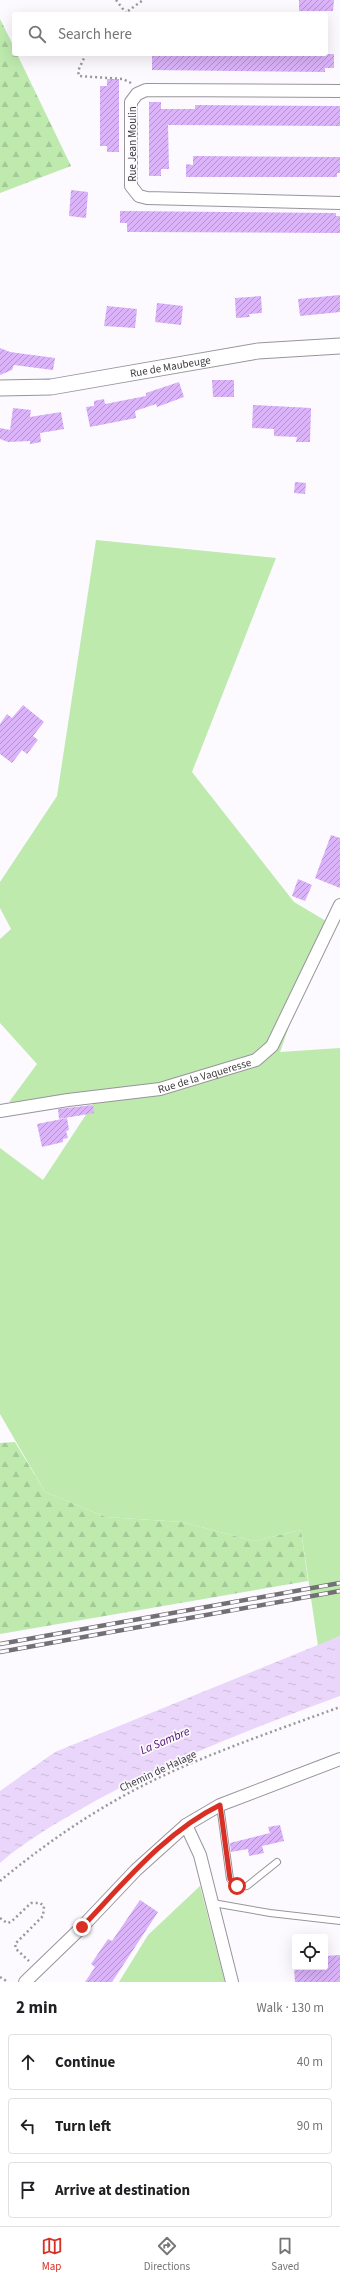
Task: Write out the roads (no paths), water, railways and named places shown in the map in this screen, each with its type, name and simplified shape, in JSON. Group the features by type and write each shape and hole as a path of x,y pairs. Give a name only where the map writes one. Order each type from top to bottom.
{"street":[{"name":"Rue Jean Moulin","path":"340,91 146,90 137,94 131,102 131,186 139,196 147,198 340,203"},
{"name":"Rue de Maubeuge","path":"0,388 51,387 258,351 340,346"},
{"name":"Rue de la Vaqueresse","path":"0,1111 68,1100 160,1089 256,1060 272,1046 340,905"},
{"path":"25,1982 136,1870 186,1825 220,1805 340,1759"},
{"path":"186,1825 200,1855 214,1902 232,1982"}],"lane":[{"path":"220,1805 230,1879 237,1886 248,1886 278,1862"},
{"path":"214,1902 270,1913 340,1921"}],"water":[{"name":"La Sambre","path":"340,1636 340,1696 208,1747 144,1776 112,1792 49,1828 0,1863 0,1791 55,1752"}],"railway":[{"path":"0,1644 340,1583"},
{"path":"0,1652 340,1591"}]}
